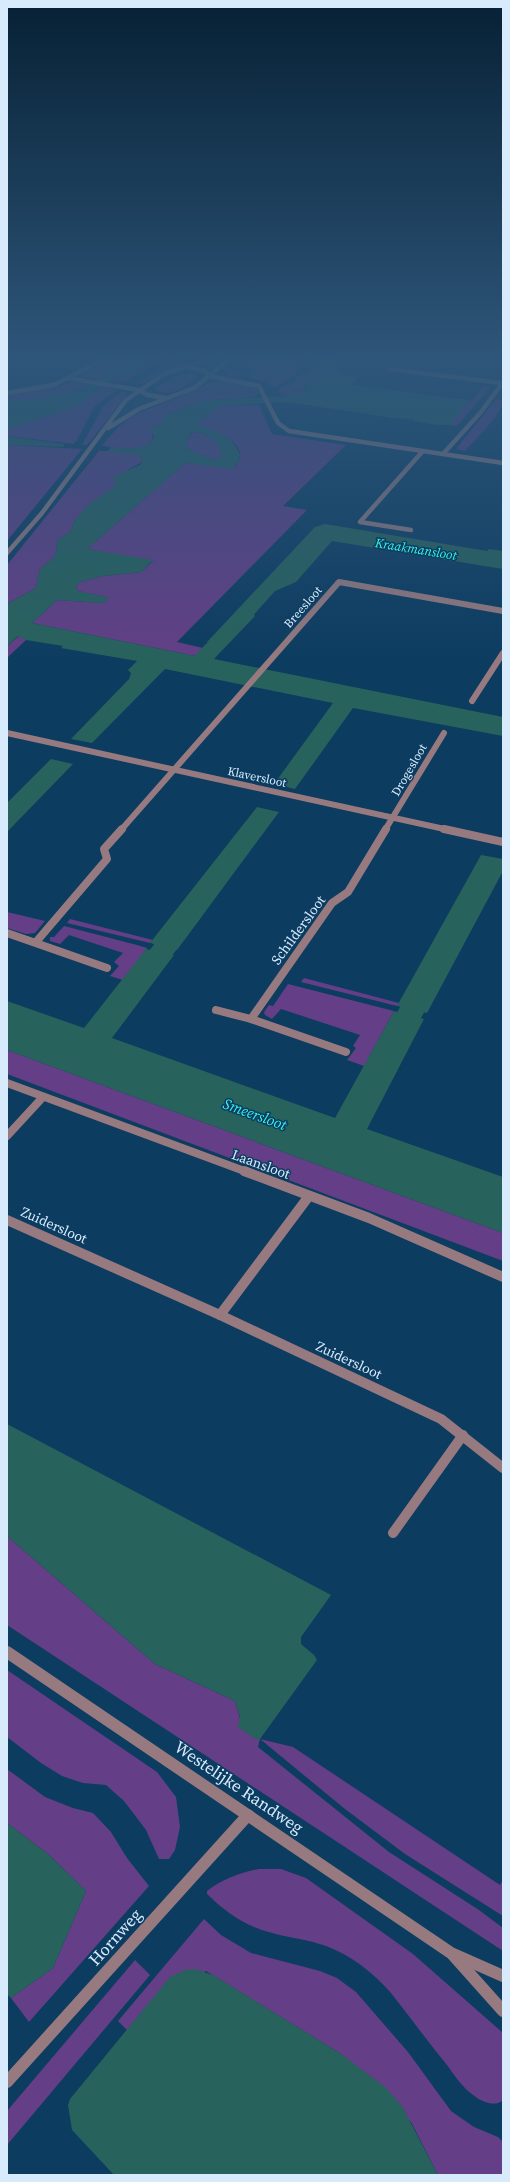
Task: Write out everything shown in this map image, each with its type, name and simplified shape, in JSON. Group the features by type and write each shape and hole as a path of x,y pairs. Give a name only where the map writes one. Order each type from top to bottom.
{"street":[{"path":"7,553 42,513 83,460"},
{"path":"411,530 360,522 415,460"},
{"path":"482,460 503,463"},
{"name":"Breesloot","path":"36,942 107,859 104,850 339,582 503,610"},
{"path":"472,701 503,653"},
{"name":"Klaversloot","path":"7,733 503,842"},
{"name":"Drogesloot","path":"394,818 444,733"},
{"name":"Schildersloot","path":"251,1020 332,903 348,892 394,818"},
{"path":"7,933 107,968"},
{"path":"216,1010 251,1020 346,1052"},
{"name":"Laansloot","path":"7,1083 369,1218 503,1277"},
{"path":"7,1136 43,1097"},
{"path":"220,1315 309,1196"},
{"name":"Zuidersloot","path":"7,1220 220,1315 441,1419 503,1468"},
{"path":"393,1533 463,1435"},
{"name":"Westelijke Randweg","path":"7,1652 451,1953 503,1976"},
{"name":"Hornweg","path":"7,2082 248,1815"},
{"name":"Westelijke Randweg","path":"451,1953 503,2011"}],"shaded area":[{"path":"7,460 73,460 7,541"},
{"path":"92,460 141,460 142,462 129,469 117,485 75,520 71,531 59,539 56,543 57,548 55,555 40,569 36,588 7,604 7,565"},
{"path":"239,460 331,460 283,506 307,510 177,642 203,648 195,656 32,623 57,600 103,603 109,598 78,591 76,587 79,582 103,576 141,572 153,561 87,549 185,463 235,467"},
{"path":"19,636 26,640 7,658 7,646"},
{"path":"7,912 45,921 35,933 26,934 7,928"},
{"path":"70,919 153,940 150,943 67,923"},
{"path":"64,926 147,948 123,980 110,976 119,966 114,962 123,953 69,935 60,944 50,941 50,937 54,937"},
{"path":"304,978 399,1003 397,1006 301,982"},
{"path":"288,984 394,1011 364,1066 347,1060 356,1048 353,1046 360,1035 281,1009 272,1019 265,1015 264,1012 269,1005 273,1006"},
{"path":"7,1050 503,1233 503,1261 7,1074"},
{"path":"7,1536 155,1664 235,1701 240,1718 239,1727 257,1739 260,1739 258,1747 389,1852 479,1910 503,1928 503,1951 7,1625"},
{"path":"7,1670 157,1772 176,1797 180,1827 175,1850 169,1859 159,1859 146,1830 124,1801 106,1785 83,1783 62,1776 41,1763 7,1737"},
{"path":"260,1739 293,1747 500,1885 503,1880 503,1916 405,1854 345,1809"},
{"path":"7,1769 45,1797 73,1808 93,1813 111,1832 127,1858 149,1886 29,2022 11,1998 53,1968 86,1891 48,1854 7,1823"},
{"path":"259,1869 281,1869 306,1878 413,1954 503,2033 503,2100 492,2104 488,2103 476,2097 466,2089 391,1993 365,1968 346,1955 335,1950 313,1942 261,1930 241,1921 217,1904 207,1894 207,1891 225,1880 245,1872"},
{"path":"204,1919 221,1935 251,1953 320,1971 337,1978 356,1992 408,2052 451,2111 474,2127 498,2137 503,2142 503,2175 438,2175 411,2122 341,2054 206,1971 136,2019 127,2030 118,2021"},
{"path":"135,1960 150,1975 7,2145 7,2111"}],"water":[{"path":"141,460 239,460 238,463 232,469 185,463 87,549 153,560 141,572 103,576 79,582 76,587 78,591 110,598 103,603 57,600 32,623 195,656 203,648 221,651 214,659 503,717 503,736 353,708 295,789 274,784 333,703 165,669 92,743 71,739 129,679 131,673 128,670 137,661 61,648 63,646 26,640 18,636 7,646 7,604 36,588 40,569 55,555 57,548 56,543 59,539 71,531 75,520 88,505 116,485 113,477 140,465"},
{"name":"Kraakmansloot","path":"325,524 487,551 489,549 503,551 503,569 332,541 296,582 275,591 226,646 207,642 315,527"},
{"path":"51,759 73,764 7,832 7,803"},
{"path":"257,807 279,812 177,950 150,943"},
{"path":"481,855 503,859 503,871 427,1013 397,1006"},
{"name":"Smeersloot","path":"146,949 174,955 112,1038 335,1118 394,1011 424,1019 367,1129 503,1177 503,1233 7,1050 7,1001 84,1028"},
{"path":"7,1424 331,1595 301,1637 301,1644 314,1655 317,1660 260,1739 257,1740 238,1727 240,1717 235,1701 155,1664 7,1536"},
{"path":"7,1823 48,1854 86,1891 53,1968 11,1998 7,1994"},
{"path":"195,1969 213,1975 341,2054 385,2087 402,2106 438,2175 114,2175 72,2130 68,2105 70,2099 170,1977 185,1970"}],"waterway":[{"path":"215,669 197,664 245,616"},
{"path":"137,984 189,916"},
{"path":"390,1050 431,975"}]}
